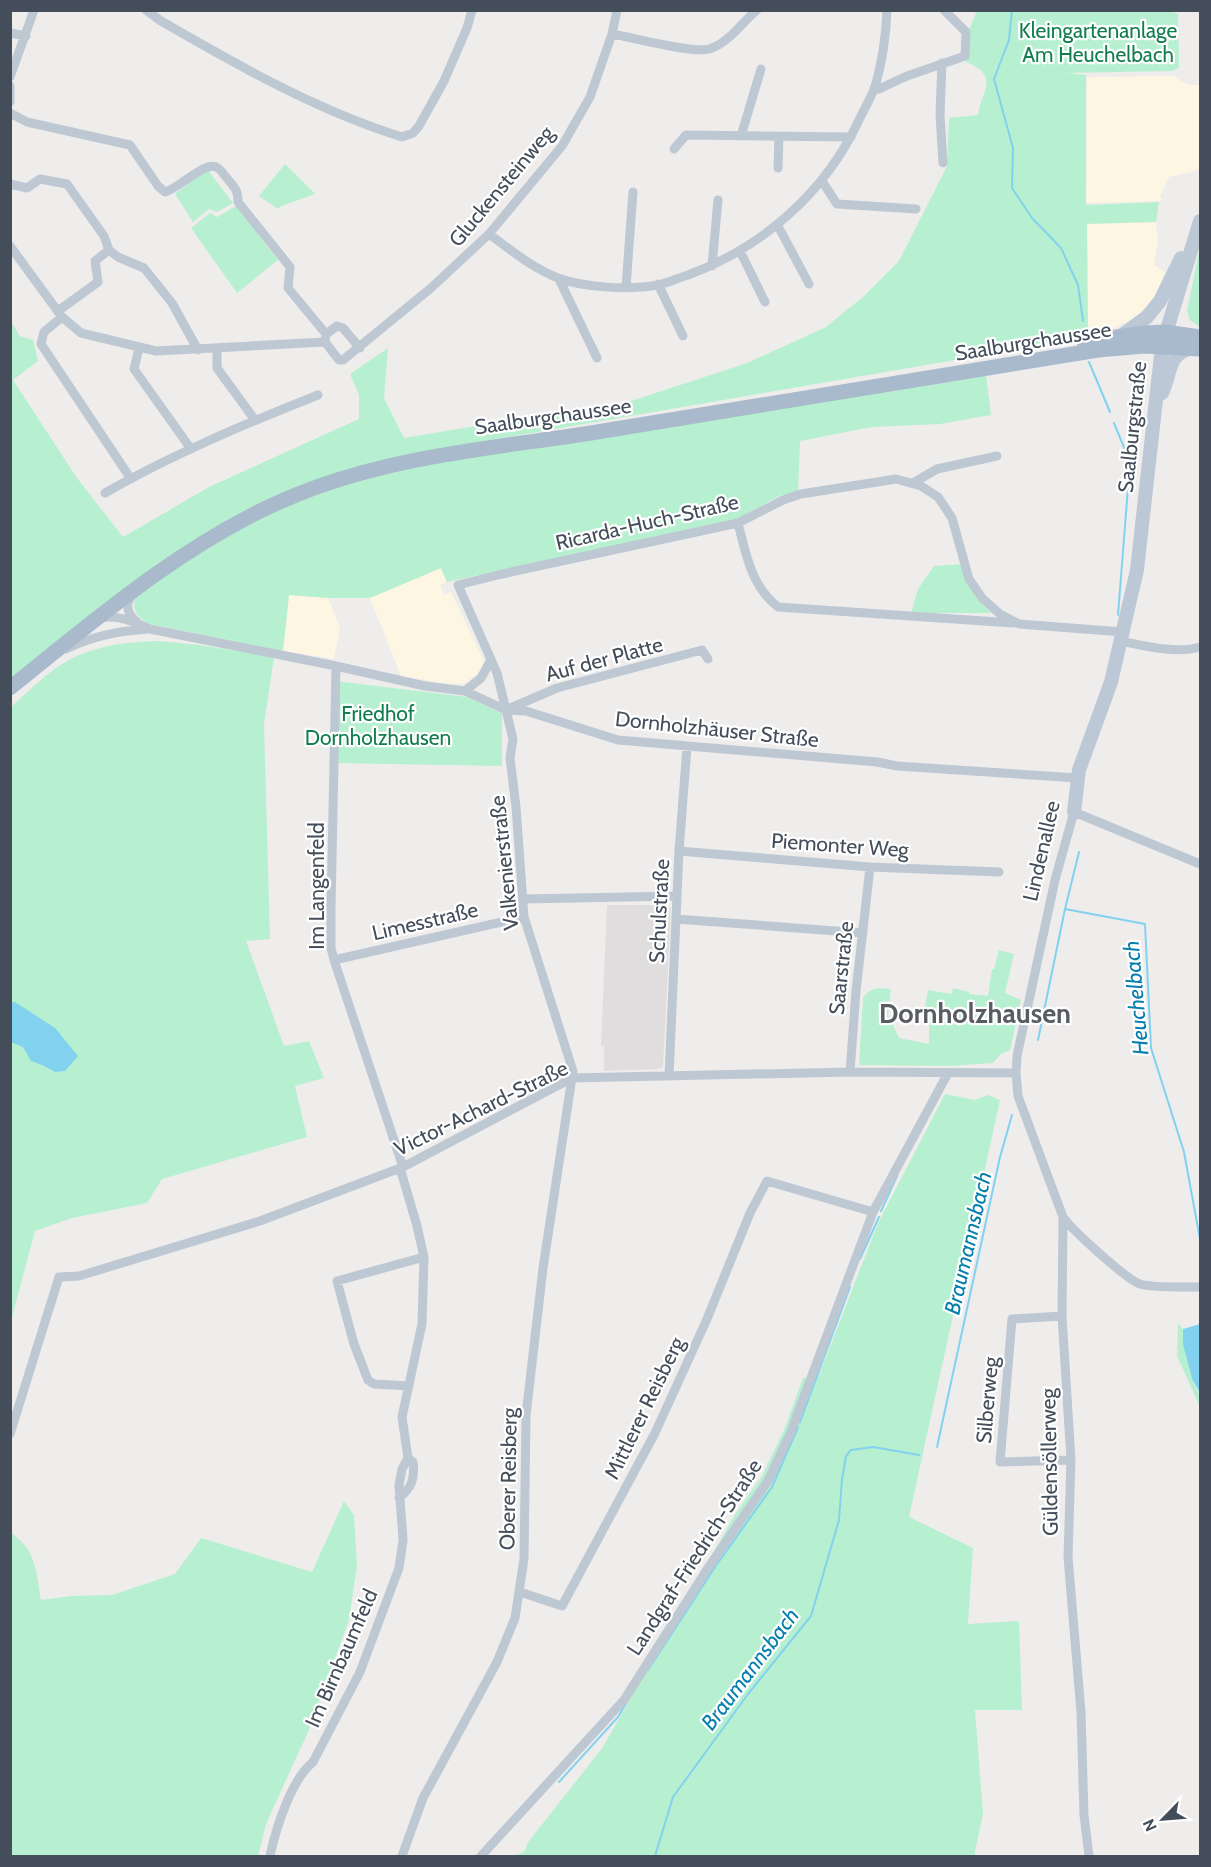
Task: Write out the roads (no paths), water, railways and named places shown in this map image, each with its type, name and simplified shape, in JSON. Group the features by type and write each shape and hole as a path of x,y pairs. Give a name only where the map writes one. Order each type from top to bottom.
{"main road":[{"path":"816,396 870,380 1121,336 1198,344"},
{"name":"Saalburgchaussee","path":"10,688 137,588 201,544 255,514 300,493 357,474 433,455 595,432 1164,339"}],"street":[{"path":"10,77 34,10"},
{"path":"147,10 171,27 279,87 341,115 402,137 413,133 419,126 444,81 467,28 472,10"},
{"name":"Gluckensteinweg","path":"360,348 431,288 489,234 562,146 590,97 612,34 617,10"},
{"path":"612,34 695,50 710,49 724,41 757,10"},
{"path":"489,234 535,267 559,279 584,284 626,287 658,284 712,266 740,251 778,226 822,181 851,137 874,88 886,29 887,10"},
{"path":"874,88 879,89 965,56 966,32 944,10"},
{"path":"10,33 26,36"},
{"path":"942,63 940,115 943,163"},
{"path":"741,136 761,69"},
{"path":"10,86 10,102"},
{"path":"10,113 27,122 130,145 158,186 165,192 172,190 204,167 211,165 217,167 238,192 238,202 290,267 288,288 325,338 339,360 343,360 360,348 343,328 337,326 325,338 198,350 156,351 81,333 60,314 10,246"},
{"path":"674,149 686,135 851,137"},
{"path":"778,168 779,137"},
{"path":"10,184 27,188 40,179 67,184 104,236 109,250 118,257 144,268 172,303 198,350"},
{"path":"822,181 837,204 916,208"},
{"path":"626,287 633,192"},
{"path":"712,266 718,200"},
{"path":"1121,336 1143,320 1160,301 1200,220"},
{"name":"Saalburgstraße","path":"1122,637 1137,570 1164,339 1200,220"},
{"path":"778,226 809,284"},
{"path":"109,250 95,261 98,282 60,314 44,332 41,344 131,478"},
{"path":"740,251 765,302"},
{"path":"559,279 597,358"},
{"path":"658,284 683,336"},
{"path":"1155,408 1173,361 1181,351 1198,344"},
{"path":"139,348 134,369 191,449"},
{"path":"216,349 217,368 255,420"},
{"path":"105,493 191,449 318,395"},
{"path":"913,483 937,469 998,456"},
{"name":"Ricarda-Huch-Straße","path":"458,585 738,523 774,503 801,494 896,479 913,483 938,497 952,518 969,579 982,598 999,614 1019,624 1122,637 1173,649 1191,650 1200,647"},
{"path":"738,523 750,570 762,591 778,607 1019,624"},
{"name":"Valkenierstraße","path":"458,585 497,674 513,739 510,758 524,917 573,1071 572,1078"},
{"path":"137,588 128,601 127,607 130,615 137,622"},
{"name":"Dornholzhäuser Straße","path":"95,621 111,616 137,622 150,628 425,686 465,691 506,710 526,711 618,740 877,762 897,766 1078,778"},
{"name":"Dornholzhäuser Straße","path":"47,659 95,637 114,632 150,628"},
{"name":"Lindenallee","path":"1016,1073 1017,1056 1055,880 1074,812 1079,770 1111,682 1122,637"},
{"name":"Auf der Platte","path":"506,710 557,688 702,650 708,659"},
{"path":"465,691 481,678 491,660"},
{"name":"Im Langenfeld","path":"336,666 332,948 401,1168"},
{"name":"Schulstraße","path":"669,1076 679,851 687,747"},
{"path":"1074,812 1200,864"},
{"name":"Piemonter Weg","path":"679,851 870,867 999,872"},
{"name":"Saarstraße","path":"850,1072 870,867"},
{"path":"523,898 677,896"},
{"name":"Limesstraße","path":"334,960 524,917"},
{"path":"676,919 863,933"},
{"name":"Victor-Achard-Straße","path":"10,1434 59,1277 79,1276 204,1239 260,1221 401,1168 572,1078 850,1072 1016,1073"},
{"name":"Landgraf-Friedrich-Straße","path":"481,1857 624,1700 708,1568 768,1481 790,1434 873,1212 948,1073"},
{"name":"Güldensöllerweg","path":"1016,1073 1018,1096 1063,1217 1062,1316 1071,1460 1068,1557 1081,1712 1084,1815 1089,1857"},
{"name":"Oberer Reisberg","path":"402,1857 423,1798 497,1662 515,1618 524,1559 526,1415 543,1268 572,1078"},
{"name":"Im Birnbaumfeld","path":"270,1857 276,1828 303,1770 313,1762 360,1672 393,1586 402,1553 399,1498 412,1485 413,1462 408,1458 402,1417 423,1324 424,1257 401,1168"},
{"name":"Mittlerer Reisberg","path":"520,1592 562,1606 655,1433 707,1319 750,1213 767,1181 873,1212"},
{"path":"1063,1217 1082,1240 1139,1284 1200,1287"},
{"path":"409,1386 374,1384 368,1380 354,1344 337,1281 424,1257"},
{"name":"Silberweg","path":"1062,1316 1012,1319 1000,1462 1071,1460"}],"water":[{"path":"10,1002 15,1002 55,1028 78,1056 65,1071 55,1072 31,1061 23,1047 11,1042"},
{"path":"1200,1324 1200,1393 1192,1379 1183,1344 1183,1329"}],"waterway":[{"name":"Heuchelbach","path":"1012,10 1009,40 994,79 1013,148 1012,188 1032,218 1061,248 1078,285 1083,321"},
{"name":"Heuchelbach","path":"1089,362 1110,412"},
{"name":"Heuchelbach","path":"1114,423 1130,462 1118,615"},
{"name":"Heuchelbach","path":"1079,852 1065,909 1145,924 1151,1048 1184,1152 1200,1239"},
{"name":"Braumannsbach","path":"1038,1040 1065,909"},
{"name":"Braumannsbach","path":"937,1447 1000,1157 1012,1115"},
{"path":"881,1211 897,1176"},
{"path":"860,1259 879,1217"},
{"path":"800,1422 850,1287"},
{"path":"648,1670 715,1567 772,1487 798,1427"},
{"name":"Braumannsbach","path":"655,1856 673,1797 748,1694 811,1616 839,1520 846,1456 851,1450 873,1447 919,1455"},
{"path":"559,1782 618,1717 627,1702"}],"district":[{"name":"Dornholzhausen","path":"975,1013"}],"park label":[{"name":"Kleingartenanlage Am Heuchelbach","path":"1098,42"},
{"name":"Friedhof Dornholzhausen","path":"378,725"}]}
